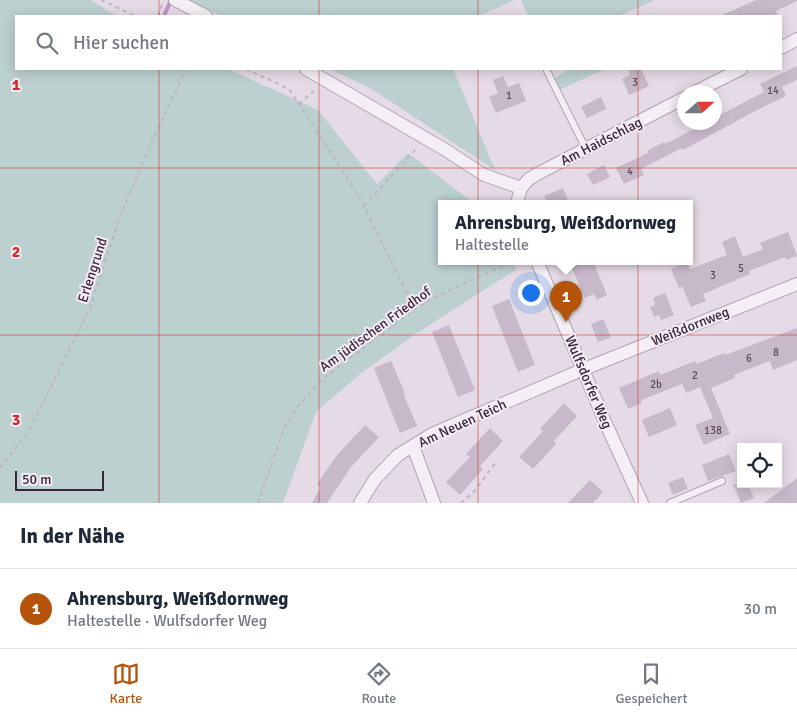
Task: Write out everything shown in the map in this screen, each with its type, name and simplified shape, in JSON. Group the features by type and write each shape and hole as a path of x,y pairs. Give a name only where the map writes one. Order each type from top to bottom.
{"street":[{"path":"175,0 204,15"},
{"path":"782,47 797,39"},
{"path":"308,70 484,175 521,188 518,200"},
{"path":"709,85 739,70"},
{"name":"Am Haidschlag","path":"521,188 541,172 677,102"},
{"name":"Wulfsdorfer Weg","path":"539,265 606,424 642,503"},
{"name":"Weißdornweg","path":"584,369 797,284"},
{"name":"Am Neuen Teich","path":"360,503 375,479 398,455 432,434 584,369"},
{"path":"413,446 434,503"}],"lane":[{"path":"547,72 586,149"},
{"path":"670,503 722,481"}],"path":[{"path":"101,0 133,15"},
{"path":"158,15 164,0"},
{"name":"Erlengrund","path":"0,468 30,429 90,308 120,216 186,70"},
{"path":"248,70 288,89 299,104 358,195 416,309"},
{"path":"299,104 326,79"},
{"path":"364,206 426,139"},
{"name":"Am jüdischen Friedhof","path":"258,503 286,426 297,407 324,378 433,298 504,265"},
{"path":"461,503 473,492 497,460"}],"shaded area":[{"path":"0,0 91,0 114,15 15,15 15,70 230,70 318,110 377,184 408,153 468,199 438,200 438,265 514,265 517,269 417,333 360,374 316,412 283,503 0,503"},
{"path":"187,0 515,0 480,15 219,15"},
{"path":"521,0 655,0 621,15 528,15"},
{"path":"332,70 453,70 495,170 370,88"},
{"path":"603,70 559,90 554,78 567,71"}],"building":[{"path":"756,0 797,0 776,11 778,15 722,15"},
{"path":"797,66 797,80 782,87 786,96 722,129 722,114 764,92 760,84"},
{"path":"628,70 641,70 649,86 629,95 622,79 630,75"},
{"path":"503,76 508,87 519,83 526,101 496,113 489,97 498,93 493,80"},
{"path":"601,97 606,109 587,118 581,107"},
{"path":"692,130 720,130 683,150 682,148 641,169 644,175 624,184 616,168 648,153 647,151 664,142 665,144"},
{"path":"604,165 610,177 593,185 587,174"},
{"path":"563,188 568,200 546,200 544,196"},
{"path":"788,232 797,256 786,260 785,257 749,271 750,274 703,294 706,301 691,307 682,286 679,288 671,269 680,265 688,265 690,269 727,255 722,242 735,236 743,257 763,249 760,243"},
{"path":"571,265 595,265 607,295 597,300 594,294 585,298"},
{"path":"665,293 674,315 661,320 659,315 654,317 650,307 655,305 653,298"},
{"path":"509,299 535,365 518,372 492,306"},
{"path":"603,319 611,337 598,342 591,324"},
{"path":"449,325 475,390 458,397 432,332"},
{"path":"797,328 797,360 773,370 770,361 734,375 735,378 711,388 730,434 704,445 695,425 713,418 700,387 686,393 682,384 641,400 642,403 628,409 619,388 659,371 660,375 695,361 697,364"},
{"path":"391,361 417,426 400,433 374,368"},
{"path":"564,403 577,416 554,441 556,444 533,469 519,457 543,431 540,429"},
{"path":"670,408 677,425 649,437 642,420"},
{"path":"365,425 379,437 351,467 327,503 312,503 321,487 317,484 337,455"},
{"path":"490,428 503,441 480,466 483,469 460,495 446,482 470,457 466,454"},
{"path":"729,454 736,471 708,481 702,465"},
{"path":"683,477 688,489 673,495 668,483"},
{"path":"797,478 797,503 764,503"},
{"path":"590,480 603,492 593,503 568,503"},
{"path":"733,484 737,484 737,488 750,488 754,498 741,503"}],"waterway":[{"path":"164,15 171,0"}],"place":[{"name":"Ahrensburg, Weißdornweg","path":"566,322"}]}
